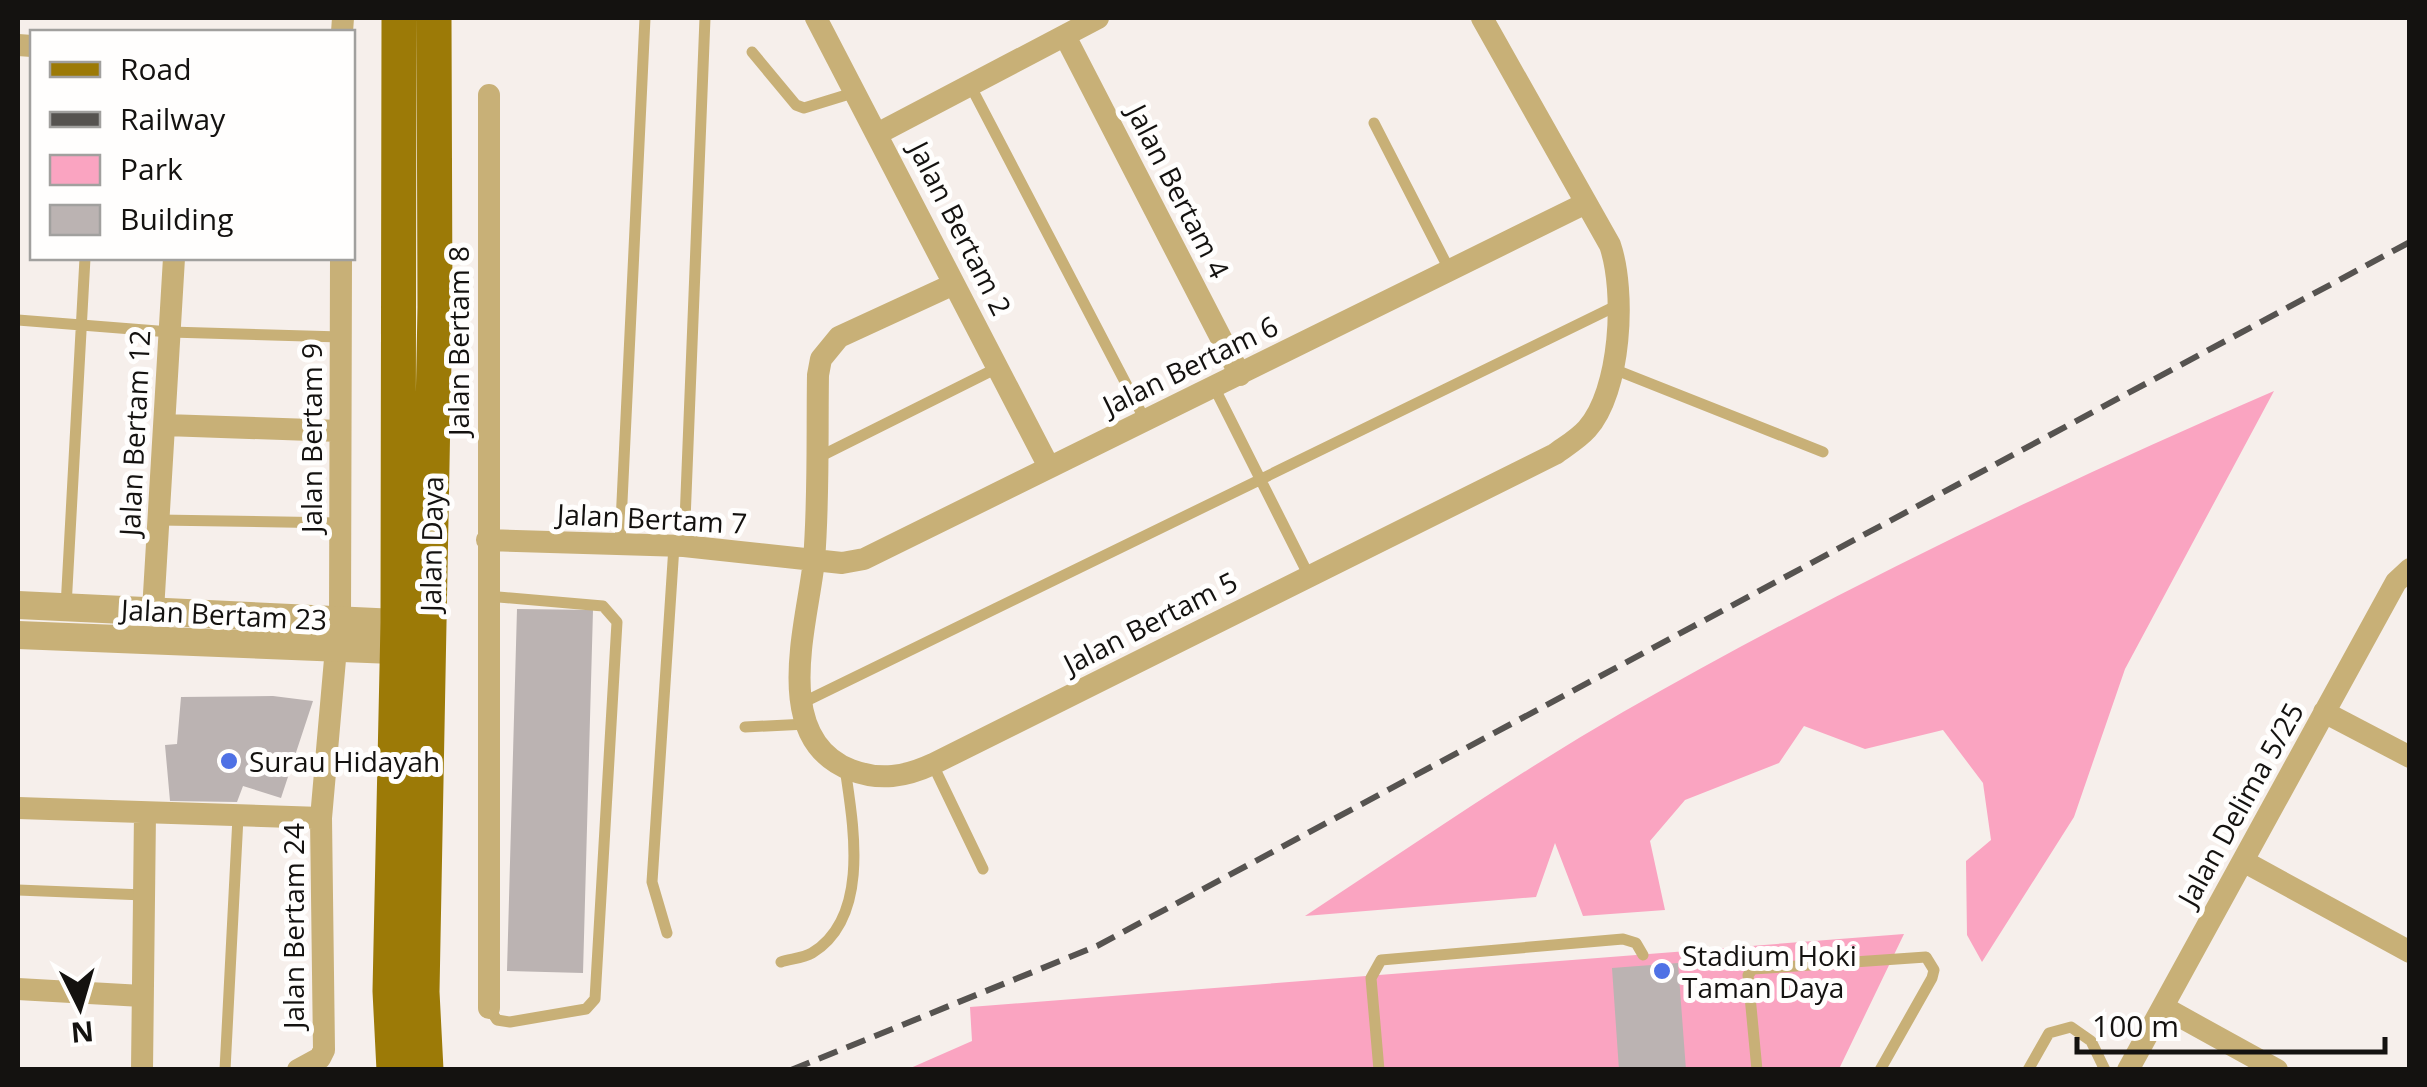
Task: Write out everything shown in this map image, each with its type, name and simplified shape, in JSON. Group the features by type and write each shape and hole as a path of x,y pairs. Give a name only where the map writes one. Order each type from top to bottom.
{"main road":[{"name":"Jalan Daya","path":"399,18 426,1070"},
{"name":"Jalan Daya","path":"394,1070 390,990 414,637 434,18"}],"street":[{"name":"Jalan Bertam 2","path":"816,18 1049,467"},
{"path":"879,133 1098,18"},
{"name":"Jalan Bertam 5","path":"846,768 868,776 897,778 932,764 1574,441 1597,414 1622,303 1614,257 1482,18"},
{"name":"Jalan Bertam 4","path":"1066,36 1240,374"},
{"name":"Jalan Bertam 8","path":"490,95 490,1008"},
{"name":"Jalan Bertam 6","path":"814,561 842,563 888,550 1586,203"},
{"name":"Jalan Bertam 12","path":"153,612 174,260"},
{"name":"Jalan Bertam 9","path":"340,620 341,260"},
{"path":"846,768 832,758 804,713 802,632 814,561 818,374 828,347 839,337 954,284"},
{"path":"164,424 340,431"},
{"name":"Jalan Bertam 7","path":"487,540 679,546 814,561"},
{"name":"Jalan Delima 5/25","path":"2128,1070 2396,582 2409,570"},
{"name":"Jalan Bertam 23","path":"18,605 340,620 414,637"},
{"name":"Jalan Bertam 23","path":"18,635 336,648 414,637"},
{"name":"Jalan Bertam 24","path":"298,1070 320,1058 324,1050 321,818 336,648"},
{"path":"2324,712 2410,756"},
{"path":"18,808 321,818"},
{"path":"142,1070 145,812"},
{"path":"2243,861 2410,952"},
{"path":"18,990 142,996"},
{"path":"2163,1007 2277,1070"}],"lane":[{"path":"620,544 645,18"},
{"path":"668,932 652,882 679,546 705,18"},
{"path":"752,52 796,105 804,108 856,92"},
{"path":"970,86 1145,420"},
{"path":"1374,123 1451,273"},
{"path":"66,608 84,260"},
{"path":"745,727 804,713 1259,478 1622,303"},
{"path":"18,320 170,332 341,336"},
{"path":"817,458 999,367"},
{"path":"1610,368 1823,452"},
{"path":"1214,387 1308,576"},
{"path":"159,520 340,523"},
{"path":"487,596 603,606 617,622 595,999 586,1008 510,1022 497,1020 490,1008"},
{"path":"932,764 983,869"},
{"path":"781,962 811,954 829,936 849,901 854,854 846,768"},
{"path":"225,1070 238,817"},
{"path":"18,890 144,895"},
{"path":"1379,1070 1371,978 1381,960 1623,938 1636,942 1643,955"},
{"path":"1756,1070 1748,975 1753,969 1926,957 1934,970 1932,978 1880,1070"},
{"path":"2028,1070 2049,1032 2071,1027 2091,1041 2105,1070"}],"green space":[{"path":"2274,391 2125,669 2074,817 1982,962 1967,935 1966,861 1991,840 1983,783 1943,730 1865,749 1804,726 1779,763 1685,800 1650,841 1665,910 1583,916 1555,843 1536,897 1305,916 1542,761 1702,668 1944,543"},
{"name":"Stadium Hoki Taman Daya","path":"1904,934 1839,1069 906,1070 972,1041 970,1007"}],"building":[{"path":"517,609 593,610 583,973 507,971"},
{"name":"Surau Hidayah","path":"273,696 313,701 281,798 243,786 237,802 170,801 165,745 177,744 181,697"},
{"path":"1678,963 1686,1070 1619,1070 1612,968"}],"railway":[{"path":"791,1070 1097,946 2410,242"}],"place":[{"name":"Surau Hidayah","path":"229,761"},
{"name":"Stadium Hoki Taman Daya","path":"1662,971"}]}
